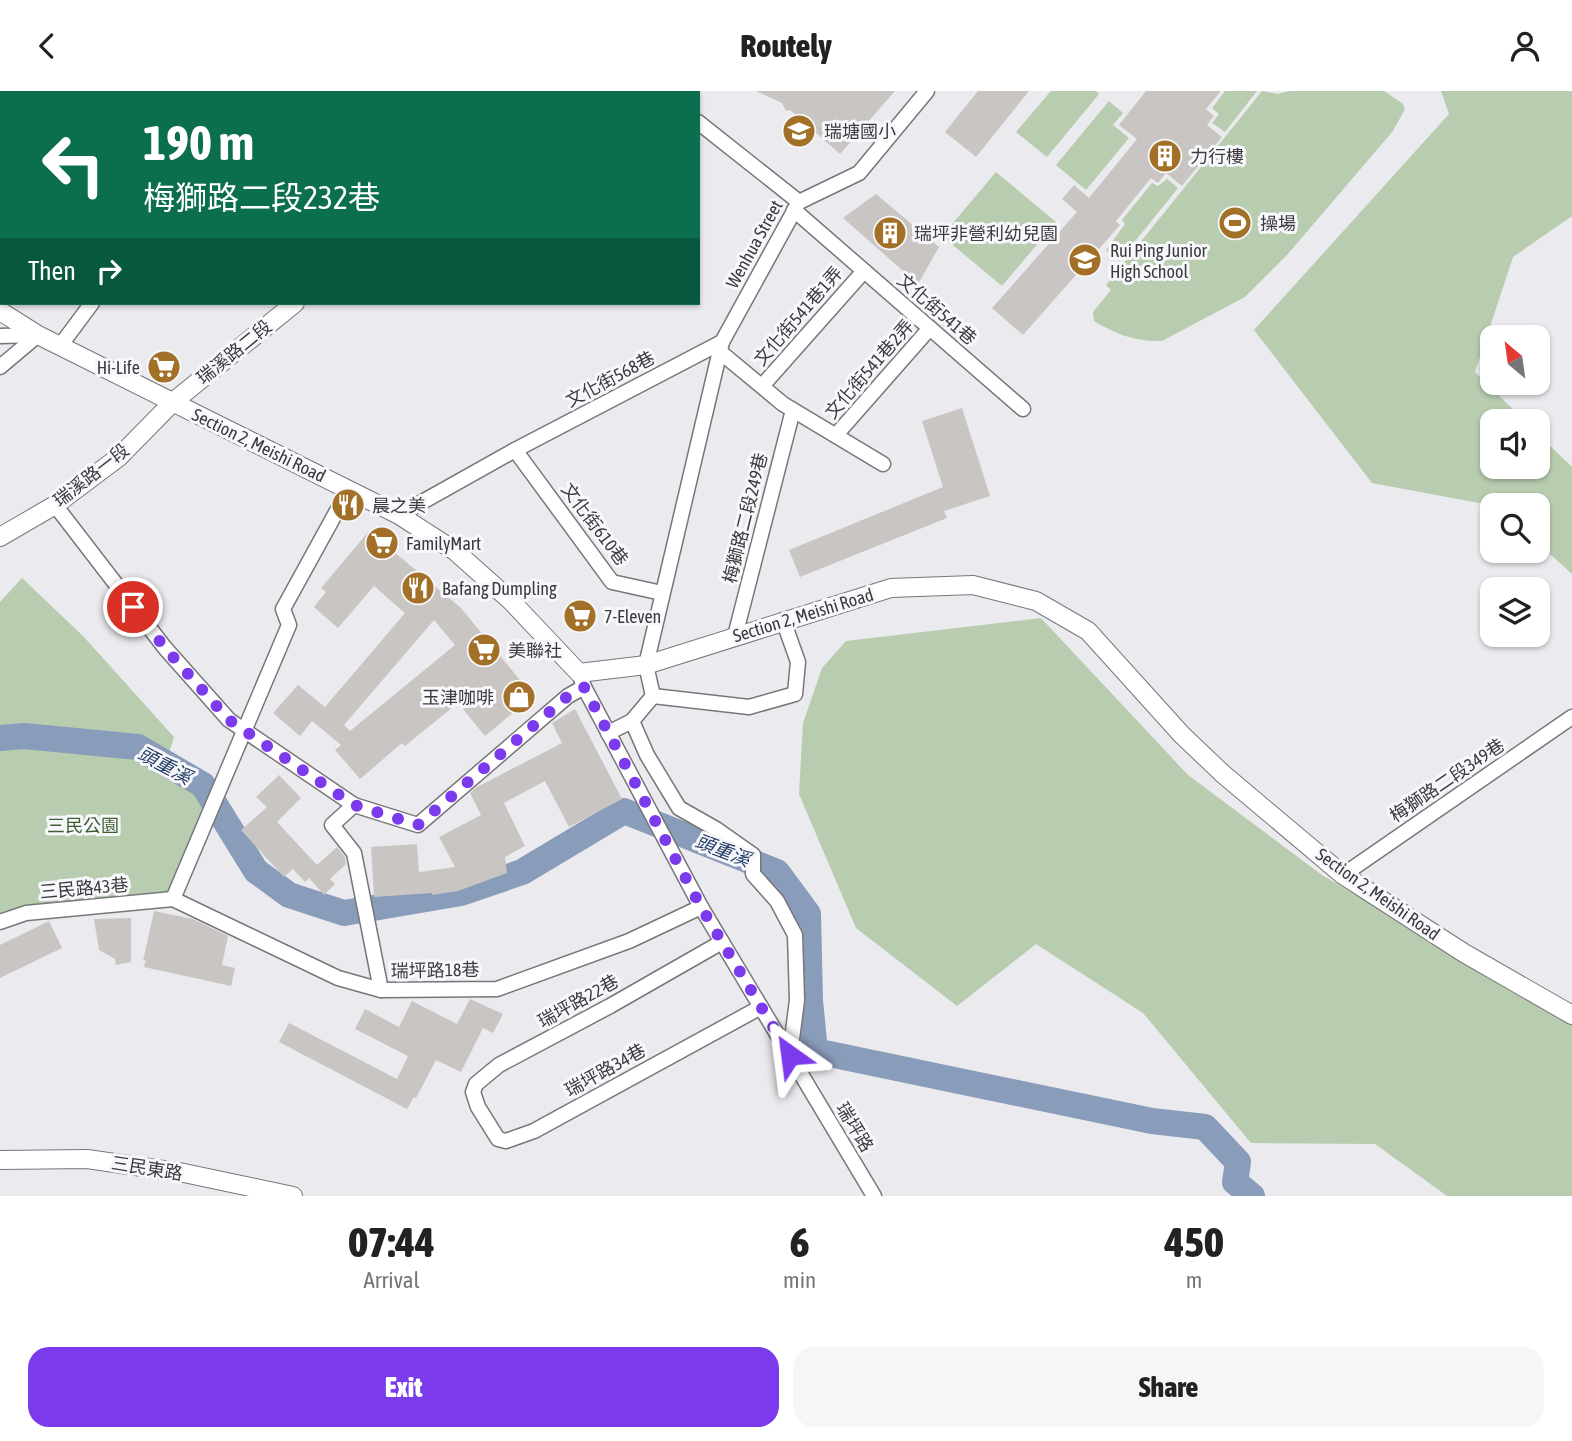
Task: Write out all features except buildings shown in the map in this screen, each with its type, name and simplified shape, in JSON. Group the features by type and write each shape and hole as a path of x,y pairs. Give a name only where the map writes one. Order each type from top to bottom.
{"street":[{"name":"Wenhua Street","path":"646,665 721,347 796,206 859,173 927,91"},
{"name":"文化街541巷","path":"700,124 1023,409"},
{"name":"文化街541巷1弄","path":"762,386 864,271"},
{"path":"60,346 91,305"},
{"name":"瑞溪路二段","path":"173,402 293,305"},
{"name":"Section 2, Meishi Road","path":"0,311 38,335 237,437 399,515 455,551 511,601 582,680 646,665 891,588 973,585 1036,601 1088,631 1198,750 1343,875 1464,953 1572,1015"},
{"name":"文化街541巷2弄","path":"836,435 930,328"},
{"path":"0,336 38,335"},
{"path":"0,367 38,335"},
{"path":"721,347 762,386 793,409 883,464"},
{"name":"文化街568巷","path":"399,515 515,450 721,347"},
{"name":"瑞溪路一段","path":"0,537 55,505 119,457 173,402"},
{"name":"梅獅路二段249巷","path":"735,636 793,409"},
{"name":"文化街610巷","path":"515,450 612,582 662,593"},
{"path":"173,899 289,625 283,609 349,489"},
{"path":"55,505 165,648 229,720 354,805 418,825 568,696 582,680"},
{"path":"653,696 749,707 795,694 798,663 783,620"},
{"path":"646,665 653,696"},
{"name":"瑞坪路","path":"582,680 701,907 874,1196"},
{"path":"608,733 632,722 653,696"},
{"name":"梅獅路二段349巷","path":"1343,875 1572,717"},
{"path":"632,722 647,755 679,808 716,829 753,856 753,874 777,901 794,935 797,1000 790,1055"},
{"path":"354,805 332,825 354,853 380,990"},
{"name":"三民路43巷","path":"0,922 26,913 173,899"},
{"name":"瑞坪路18巷","path":"173,899 338,978 380,990 497,989 629,941 701,907"},
{"name":"瑞坪路22巷","path":"478,1107 473,1092 476,1084 499,1065 722,942"},
{"name":"瑞坪路34巷","path":"478,1107 498,1139 506,1141 534,1131 761,1007"},
{"name":"三民東路","path":"0,1160 87,1159 184,1173 293,1196"}],"green space":[{"path":"1051,91 1096,91 1099,94 1047,157 1016,132"},
{"path":"1225,91 1257,91 1225,132 1212,123 1219,114 1212,108"},
{"name":"操場","path":"1262,91 1278,94 1289,91 1384,91 1402,103 1405,109 1393,131 1287,255 1245,297 1162,341 1126,336 1094,321 1093,312 1111,290 1106,285"},
{"path":"1441,91 1572,91 1572,216 1513,257 1491,325 1480,325 1480,357 1475,372 1480,377 1480,395 1498,395 1513,409 1480,409 1480,479 1550,479 1550,446 1572,467 1572,574 1550,554 1550,493 1480,493 1480,503 1372,483 1254,330 1449,114"},
{"path":"1109,101 1123,113 1113,125 1129,138 1086,190 1056,165"},
{"path":"996,172 1056,222 1002,286 942,236"},
{"path":"1167,179 1178,188 1119,261 1106,250 1125,224 1122,220 1152,183 1158,186"},
{"name":"三民公園","path":"22,578 84,637 174,737 166,763 203,785 216,805 173,899 0,916 0,602"},
{"path":"1041,618 1188,775 1322,875 1572,1023 1572,1196 1447,1196 1375,1144 1251,1143 1143,1013 1036,944 957,1006 856,928 799,794 803,723 822,668 846,641"}],"waterway":[{"name":"頭重溪","path":"0,738 24,736 138,747 203,785 256,871 289,895 344,913 461,893 522,872 624,811 777,872 808,914 810,1001 815,1051 1152,1121 1205,1127 1238,1162 1235,1182 1252,1196"}],"place":[{"name":"瑞塘國小","path":"799,131"},
{"name":"力行樓","path":"1165,156"},
{"name":"操場","path":"1235,223"},
{"name":"瑞坪非營利幼兒園","path":"890,233"},
{"name":"Rui Ping Junior High School","path":"1085,260"},
{"name":"Hi-Life","path":"164,367"},
{"name":"晨之美","path":"348,505"},
{"name":"FamilyMart","path":"382,543"},
{"name":"Bafang Dumpling","path":"418,588"},
{"name":"7-Eleven","path":"580,616"},
{"name":"美聯社","path":"484,650"},
{"name":"玉津咖啡","path":"519,697"}],"route":[{"path":"133,607 165,648 229,720 354,805 418,825 568,696 584,687 701,907 790,1055"}]}
